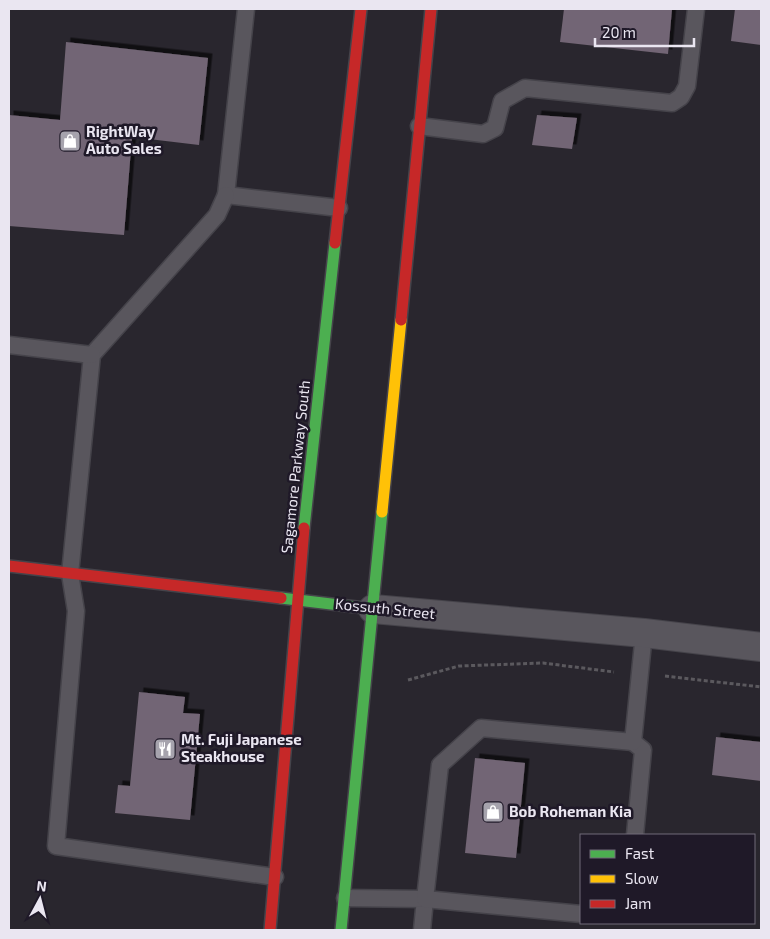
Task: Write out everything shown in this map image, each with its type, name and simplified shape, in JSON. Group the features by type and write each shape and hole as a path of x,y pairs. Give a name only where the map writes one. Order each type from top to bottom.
{"main road":[{"name":"Sagamore Parkway South","path":"270,930 294,667 298,600 361,9"},
{"path":"341,930 431,9"},
{"name":"Kossuth Street","path":"9,566 373,609"}],"street":[{"name":"Kossuth Street","path":"373,609 644,633 761,647"}],"lane":[{"path":"246,9 226,195 217,215 92,355 70,574 76,611 56,846 275,877"},
{"path":"420,126 483,134 496,128 502,102 525,88 672,103 681,97 687,86 696,9"},
{"path":"226,195 339,208"},
{"path":"9,345 92,355"},
{"path":"633,742 644,633"},
{"path":"422,930 440,765 481,728 633,742 643,750 635,834"},
{"path":"345,898 424,900 580,914"}],"path":[{"path":"408,680 459,666 543,662 761,687"}],"building":[{"path":"564,9 672,9 668,54 560,42"},
{"path":"735,9 761,9 761,45 731,41"},
{"name":"RightWay Auto Sales","path":"66,42 208,58 199,145 132,137 124,235 9,226 9,115 60,120"},
{"path":"537,115 577,118 572,149 532,145"},
{"name":"Mt. Fuji Japanese Steakhouse","path":"139,692 185,697 183,713 200,714 190,820 115,813 118,785 130,786"},
{"path":"716,737 761,742 761,781 712,775"},
{"path":"475,758 525,763 516,858 465,853"}],"traffic: fast":[{"path":"304,528 335,243"},
{"path":"341,930 382,512"},
{"path":"281,598 373,609"}],"traffic: slow":[{"path":"382,512 401,320"}],"traffic: jam":[{"path":"335,243 361,9"},
{"path":"401,320 431,9"},
{"path":"270,930 304,528"},
{"path":"9,566 281,598"}],"place":[{"name":"RightWay Auto Sales","path":"70,141"},
{"name":"Mt. Fuji Japanese Steakhouse","path":"165,749"},
{"name":"Bob Roheman Kia","path":"493,812"}]}
